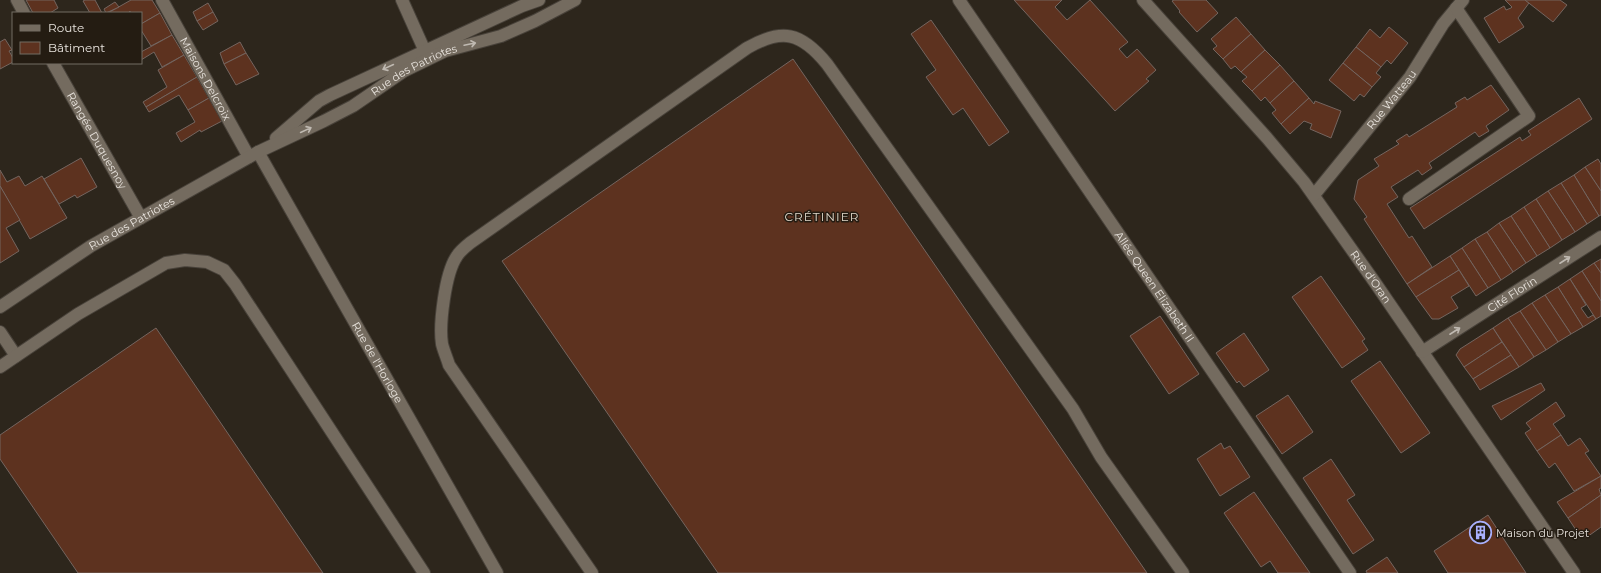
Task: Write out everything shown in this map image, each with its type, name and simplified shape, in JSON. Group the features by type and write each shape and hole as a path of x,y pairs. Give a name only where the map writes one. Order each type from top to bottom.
{"street":[{"path":"17,0 23,12"},
{"name":"Maisons Delcroix","path":"162,0 253,155"},
{"path":"402,0 427,54"},
{"name":"Rue des Patriotes","path":"253,155 285,132 320,101 345,88 427,54 522,6 538,0"},
{"name":"Rue des Patriotes","path":"0,306 91,246 140,218 253,155 353,106 427,54 501,36 535,21 574,0"},
{"name":"Allée Queen Elizabeth II","path":"959,0 1350,573"},
{"name":"Rue d'Oran","path":"1143,0 1292,166 1314,195 1574,573"},
{"path":"1409,199 1529,116 1460,4"},
{"name":"Rue Watteau","path":"1314,195 1410,77 1433,39 1460,4"},
{"path":"592,573 449,365 442,343 441,320 452,265 462,249 470,242 747,48 767,38 777,36 795,38 804,42 811,46 827,64 1073,409 1101,457 1183,573"},
{"name":"Rangée Duquesnoy","path":"54,64 140,218"},
{"name":"Rue de l'Horloge","path":"253,155 497,573"},
{"name":"Cité Florin","path":"1422,352 1601,237"},
{"path":"0,367 78,314 166,263 180,260 196,260 215,265 224,270 232,280 424,573"},
{"name":"Rue des Patriotes","path":"0,300 29,287"},
{"path":"0,332 16,356"}],"building":[{"path":"26,0 54,0 58,8 52,12 32,12"},
{"path":"95,0 101,12 89,12 83,1"},
{"path":"131,0 152,0 160,13 142,23 142,12 110,12"},
{"path":"1014,0 1062,0 1055,7 1067,20 1090,0 1128,42 1119,49 1127,58 1137,49 1156,70 1146,79 1149,81 1115,111"},
{"path":"1206,0 1218,13 1197,32 1179,12 1180,11 1172,1"},
{"path":"1505,0 1525,0 1529,3 1518,18 1524,27 1499,43 1484,18 1504,6 1506,10 1511,8 1512,7"},
{"path":"1525,0 1560,0 1567,5 1553,22"},
{"path":"115,2 119,7 108,12 106,12 104,9"},
{"path":"208,3 213,12 197,21 193,12"},
{"path":"213,12 218,21 203,30 197,21"},
{"path":"160,13 172,35 151,46 142,32 142,23"},
{"path":"1236,17 1251,34 1223,59 1213,49 1217,46 1211,39"},
{"path":"931,20 1009,132 989,146 963,108 953,115 926,77 936,70 911,34"},
{"path":"1389,27 1408,43 1391,64 1387,60 1381,67 1356,47 1370,29 1380,38"},
{"path":"1251,34 1265,50 1241,72 1235,66 1231,69 1223,59"},
{"path":"172,35 184,55 162,67 154,52 142,59 142,51"},
{"path":"5,39 12,50 9,51 12,56 12,63 0,69 0,42"},
{"path":"240,42 246,53 224,64 220,53"},
{"path":"1356,47 1381,67 1376,73 1381,77 1372,87 1343,63"},
{"path":"1265,50 1280,65 1252,91 1242,81 1247,77 1241,72"},
{"path":"246,53 259,74 236,85 224,64"},
{"path":"184,55 197,77 146,107 143,102 167,87 158,70"},
{"path":"793,59 1147,573 718,573 502,261"},
{"path":"1343,63 1372,87 1364,97 1360,94 1354,101 1329,80"},
{"path":"1280,65 1294,81 1270,103 1265,97 1261,101 1252,91"},
{"path":"197,77 209,98 188,110 179,95 149,112 146,107"},
{"path":"1294,81 1309,98 1281,124 1272,113 1276,110 1270,103"},
{"path":"1491,85 1509,110 1486,126 1489,131 1479,137 1475,132 1429,163 1432,168 1422,175 1418,170 1391,187 1398,197 1387,204 1409,238 1412,236 1432,267 1407,284 1364,219 1367,217 1354,199 1358,180 1379,166 1374,159 1399,144 1396,141 1407,134 1409,137 1457,107 1455,103 1465,97 1467,100"},
{"path":"209,98 222,121 201,132 200,130 181,142 176,133 195,122 188,110"},
{"path":"1309,98 1314,104 1315,101 1341,111 1331,138 1310,129 1312,124 1304,121 1290,134 1281,124"},
{"path":"1579,98 1592,119 1424,229 1410,208 1520,137 1522,141 1531,135 1528,131"},
{"path":"81,158 97,187 77,198 75,195 59,204 44,179"},
{"path":"1598,159 1601,164 1601,191 1585,167"},
{"path":"1585,167 1601,191 1601,215 1599,216 1574,175"},
{"path":"0,170 7,182 19,176 25,186 42,176 67,218 30,239 0,186"},
{"path":"1574,175 1599,216 1587,224 1561,183"},
{"path":"1561,183 1587,224 1575,232 1548,191"},
{"path":"0,186 20,220 6,228 19,251 0,263"},
{"path":"1548,191 1575,232 1562,240 1536,199"},
{"path":"1536,199 1562,240 1550,248 1524,207"},
{"path":"1524,207 1550,248 1537,256 1511,216"},
{"path":"1511,216 1537,256 1526,263 1499,223"},
{"path":"1499,223 1526,263 1513,272 1487,232"},
{"path":"1487,232 1513,272 1501,280 1475,239"},
{"path":"1475,239 1501,280 1488,288 1462,248"},
{"path":"1462,248 1488,288 1476,296 1450,256"},
{"path":"1450,256 1459,270 1416,297 1407,284"},
{"path":"1601,259 1601,273 1594,263"},
{"path":"1594,263 1601,273 1601,301 1582,271"},
{"path":"1459,270 1469,286 1451,297 1458,308 1439,319 1432,319 1416,297"},
{"path":"1582,271 1601,301 1601,316 1596,319 1570,279"},
{"path":"1321,276 1365,339 1362,341 1368,350 1342,368 1292,297"},
{"path":"1570,279 1586,305 1581,308 1588,318 1593,315 1596,319 1583,327 1558,287"},
{"path":"1558,287 1583,327 1571,334 1545,295"},
{"path":"1545,295 1571,334 1558,342 1532,303"},
{"path":"1532,303 1558,342 1546,350 1520,311"},
{"path":"1520,311 1546,350 1534,357 1508,318"},
{"path":"1160,316 1199,374 1169,394 1130,336"},
{"path":"1508,318 1534,357 1519,367 1493,328"},
{"path":"156,328 323,573 78,573 0,459 0,435"},
{"path":"1493,328 1502,342 1464,367 1456,355 1460,349"},
{"path":"1244,333 1269,370 1244,387 1239,381 1237,383 1216,353"},
{"path":"1502,342 1511,355 1473,379 1464,367"},
{"path":"1511,355 1519,367 1480,390 1473,379"},
{"path":"1380,361 1430,433 1401,453 1351,381"},
{"path":"1541,383 1545,390 1501,420 1492,406"},
{"path":"1288,395 1313,432 1282,454 1256,416"},
{"path":"1556,402 1565,416 1553,424 1561,435 1537,451 1525,433 1531,429 1526,423"},
{"path":"1561,435 1568,446 1580,438 1589,451 1585,453 1601,476 1574,491 1555,463 1549,468 1537,451"},
{"path":"1221,443 1224,449 1230,446 1250,477 1220,496 1197,459"},
{"path":"1331,459 1355,495 1347,500 1374,540 1353,554 1303,478"},
{"path":"1601,476 1601,488 1599,489 1601,495 1568,518 1557,502"},
{"path":"1254,492 1310,573 1278,573 1270,561 1261,567 1224,513"},
{"path":"1601,495 1601,527 1587,537 1580,536 1568,518"},
{"name":"Maison du Projet","path":"1488,515 1526,573 1448,573 1434,551"},
{"path":"1387,557 1398,573 1367,573 1366,571"}],"place":[{"name":"Maison du Projet","path":"1481,533"}],"district":[{"name":"CRÉTINIER","path":"822,216"}]}
